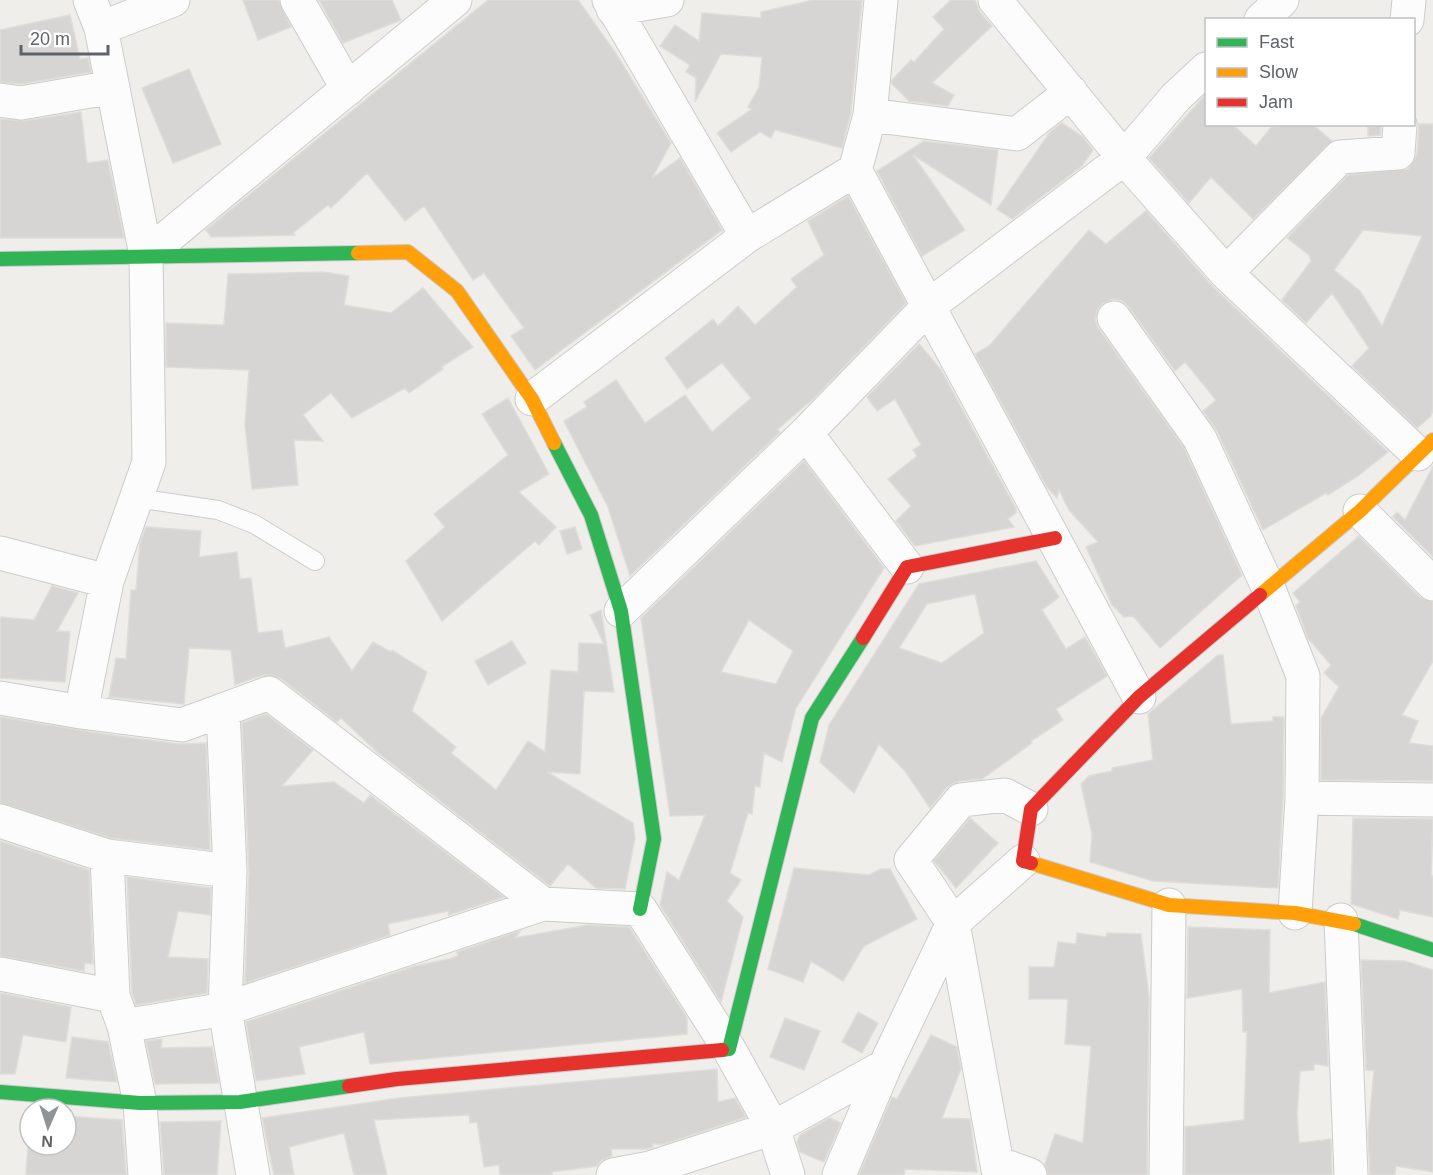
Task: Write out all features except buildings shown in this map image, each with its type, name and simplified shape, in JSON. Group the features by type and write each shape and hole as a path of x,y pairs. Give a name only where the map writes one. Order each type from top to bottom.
{"street":[{"path":"81,712 106,581 149,462 146,255 96,14 173,0"},
{"path":"297,0 348,89"},
{"path":"146,255 455,0"},
{"path":"667,0 611,4 747,236"},
{"path":"532,399 747,236 855,170 870,116 881,0"},
{"path":"839,1175 885,1066 953,923 1023,861 1031,809 1139,697 1360,511 1425,447 1226,273 1124,158 995,0"},
{"path":"1263,18 1282,0"},
{"path":"1407,18 1409,0"},
{"path":"621,611 806,433 930,305 1124,158 1176,98 1205,70"},
{"path":"0,100 21,103 112,87"},
{"path":"870,116 1017,134 1071,93"},
{"path":"1226,273 1340,157 1398,153 1400,126"},
{"path":"855,170 930,305 1139,697"},
{"path":"0,259 408,252 457,291 532,399 591,515 621,611 654,839 640,909 729,1049 773,1128 788,1175"},
{"path":"1113,318 1200,439 1268,587 1303,675 1302,798 1295,913"},
{"path":"806,433 907,567"},
{"path":"1360,511 1433,584"},
{"path":"729,1049 813,718 907,567 1054,537"},
{"path":"0,553 106,581"},
{"path":"0,698 81,712 182,725 269,693 543,904"},
{"path":"223,710 230,871 225,1009 253,1175"},
{"path":"1030,1175 998,1169 953,923 911,860 961,800 1005,795 1031,809"},
{"path":"1302,798 1433,800"},
{"path":"0,821 107,856 230,871"},
{"path":"107,856 113,996 124,1026 140,1103 145,1175"},
{"path":"1023,861 1169,905 1295,913 1341,920 1433,951"},
{"path":"124,1026 225,1009 543,904 640,909"},
{"path":"1166,1175 1169,905"},
{"path":"1341,920 1351,1175"},
{"path":"0,974 113,996"},
{"path":"0,1092 140,1103 240,1102 397,1079 729,1049"},
{"path":"613,1175 652,1172 773,1128 885,1066"}],"lane":[{"path":"136,498 218,510 254,524 315,561"}],"traffic: fast":[{"path":"0,259 358,253"},
{"path":"554,443 591,515 621,611 654,839 640,909"},
{"path":"722,1050 729,1049 812,718 863,638"},
{"path":"1354,924 1433,950"},
{"path":"0,1092 140,1103 240,1102 349,1086"}],"traffic: slow":[{"path":"358,253 408,252 457,291 532,399 554,443"},
{"path":"1260,595 1360,511 1433,440"},
{"path":"1031,863 1169,905 1295,913 1354,924"}],"traffic: jam":[{"path":"863,638 907,567 1055,538"},
{"path":"1031,863 1023,861 1031,809 1139,697 1260,595"},
{"path":"349,1086 397,1079 722,1050"}]}
